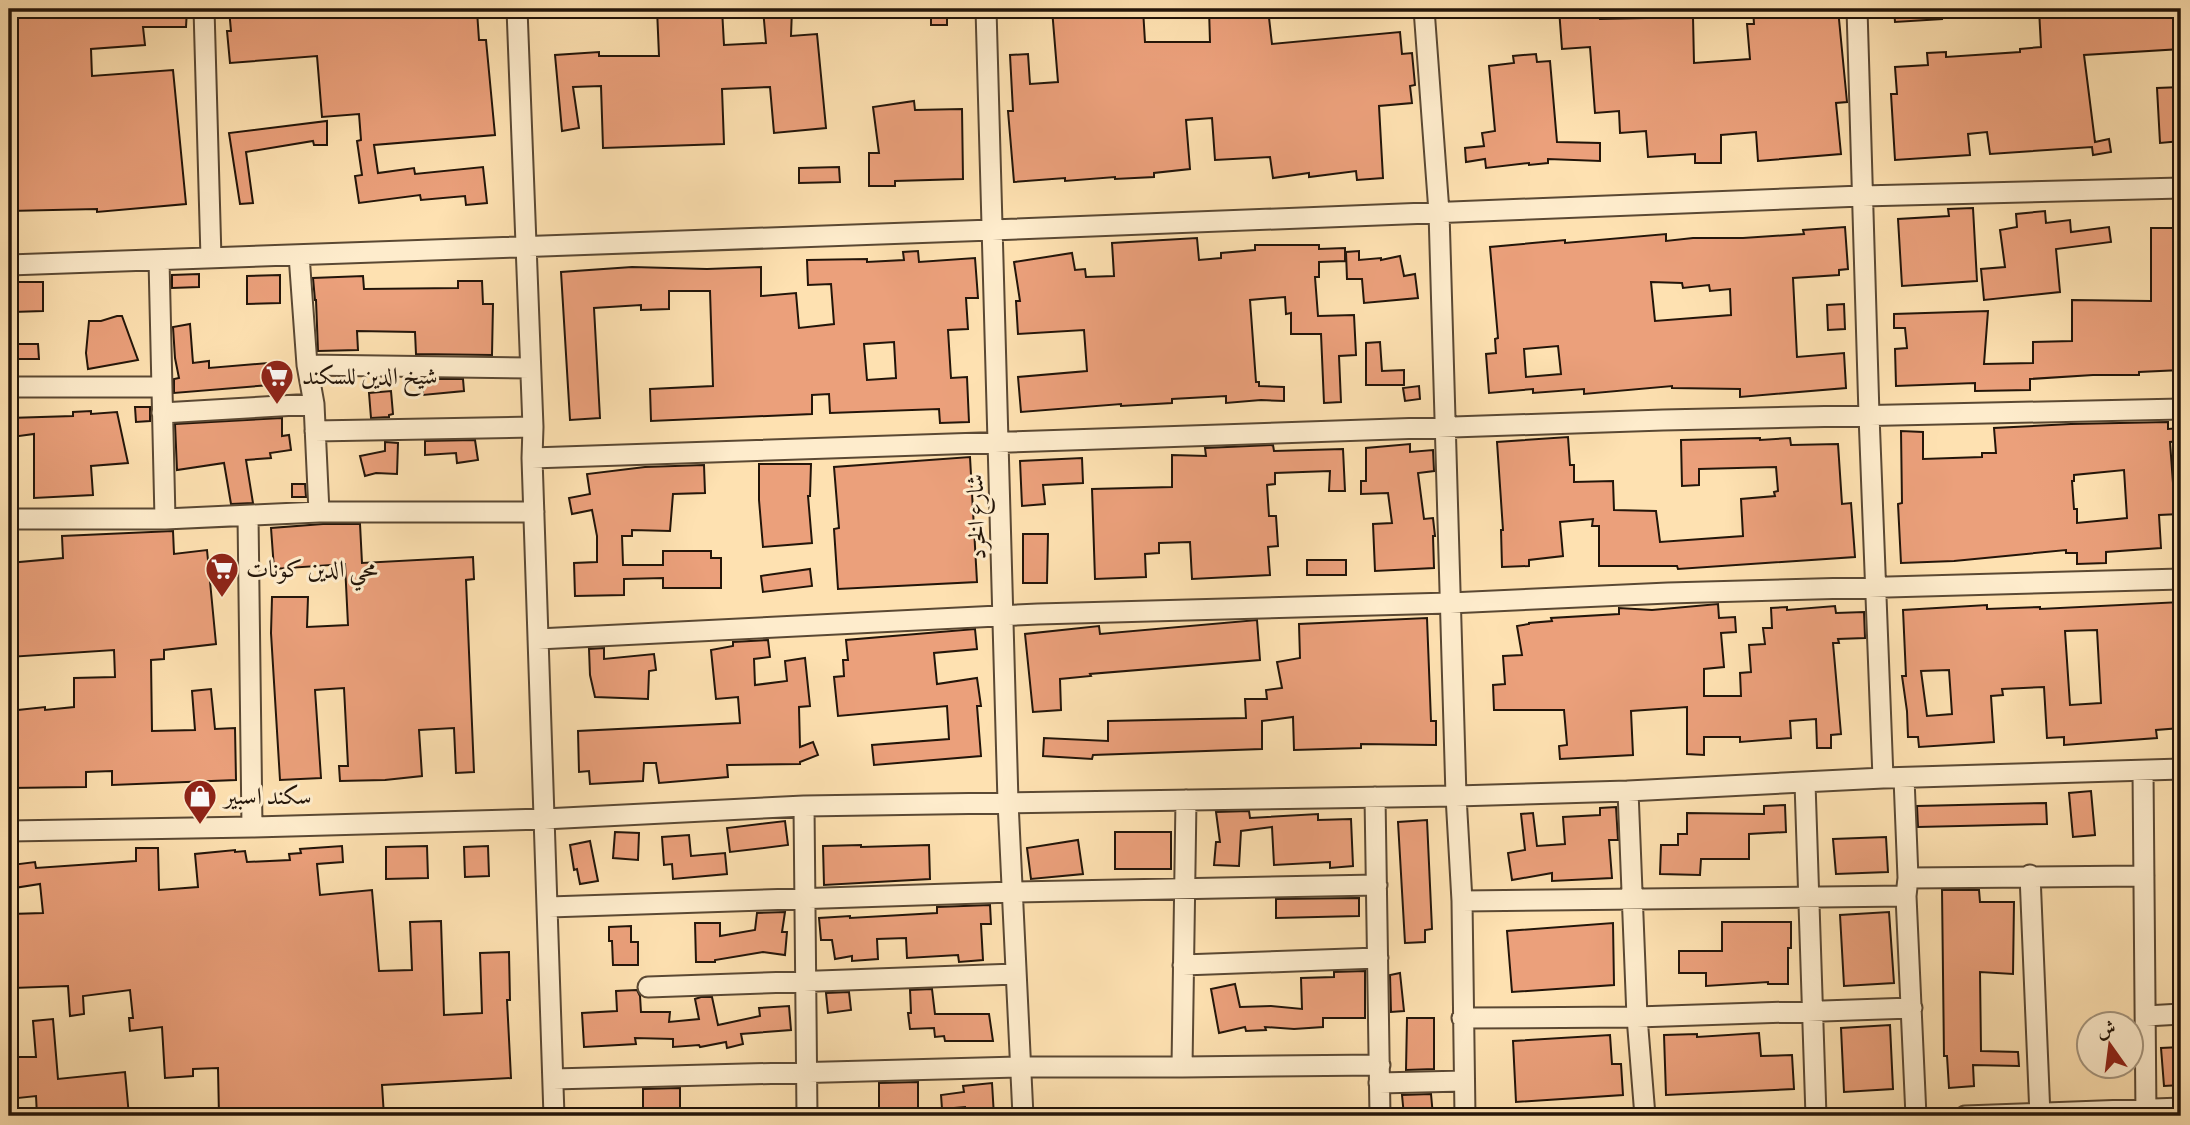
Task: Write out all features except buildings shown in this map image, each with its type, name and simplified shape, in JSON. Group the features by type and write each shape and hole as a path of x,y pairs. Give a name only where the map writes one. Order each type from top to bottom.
{"street":[{"path":"204,9 211,258"},
{"path":"517,9 554,1116"},
{"name":"شارع الخرد","path":"986,9 1009,802 1023,1116"},
{"path":"1423,9 1439,212 1456,796 1462,901 1465,1116"},
{"path":"1857,9 1883,778"},
{"path":"9,265 1862,196 2181,188"},
{"path":"299,255 307,365 314,404 319,512"},
{"path":"159,260 165,519"},
{"path":"307,365 530,368"},
{"path":"9,387 162,387"},
{"path":"162,413 314,404"},
{"path":"532,458 1869,415 2181,410"},
{"path":"315,431 533,427"},
{"path":"9,519 165,519 319,512 534,513"},
{"path":"248,516 252,827"},
{"path":"538,639 1038,614 1450,603 1682,592 2181,579"},
{"path":"9,831 544,819 804,806 1456,796 2181,769"},
{"path":"2143,771 2146,1113"},
{"path":"1905,778 1916,1116"},
{"path":"1805,783 1816,1116"},
{"path":"1628,791 1637,1017 1645,1116"},
{"path":"1375,797 1380,1116"},
{"path":"1182,1068 1186,800"},
{"path":"804,806 807,1116"},
{"path":"1462,901 1809,897 2030,875 2144,876"},
{"path":"2030,875 2040,1115"},
{"path":"549,907 1013,892 1377,885"},
{"path":"1183,965 1378,958"},
{"path":"648,986 1016,974"},
{"path":"1462,1018 1637,1017 1912,1008"},
{"path":"2146,1016 2181,1014"},
{"path":"553,1079 1021,1067 1182,1068 1380,1074 1464,1082"},
{"path":"1965,1116 2146,1113 2181,1108"}],"place":[{"name":"شيخ الدين للسكند","path":"277,406"},
{"name":"محي الدين كونات","path":"222,599"},
{"name":"سكند اسبير","path":"200,826"}]}
